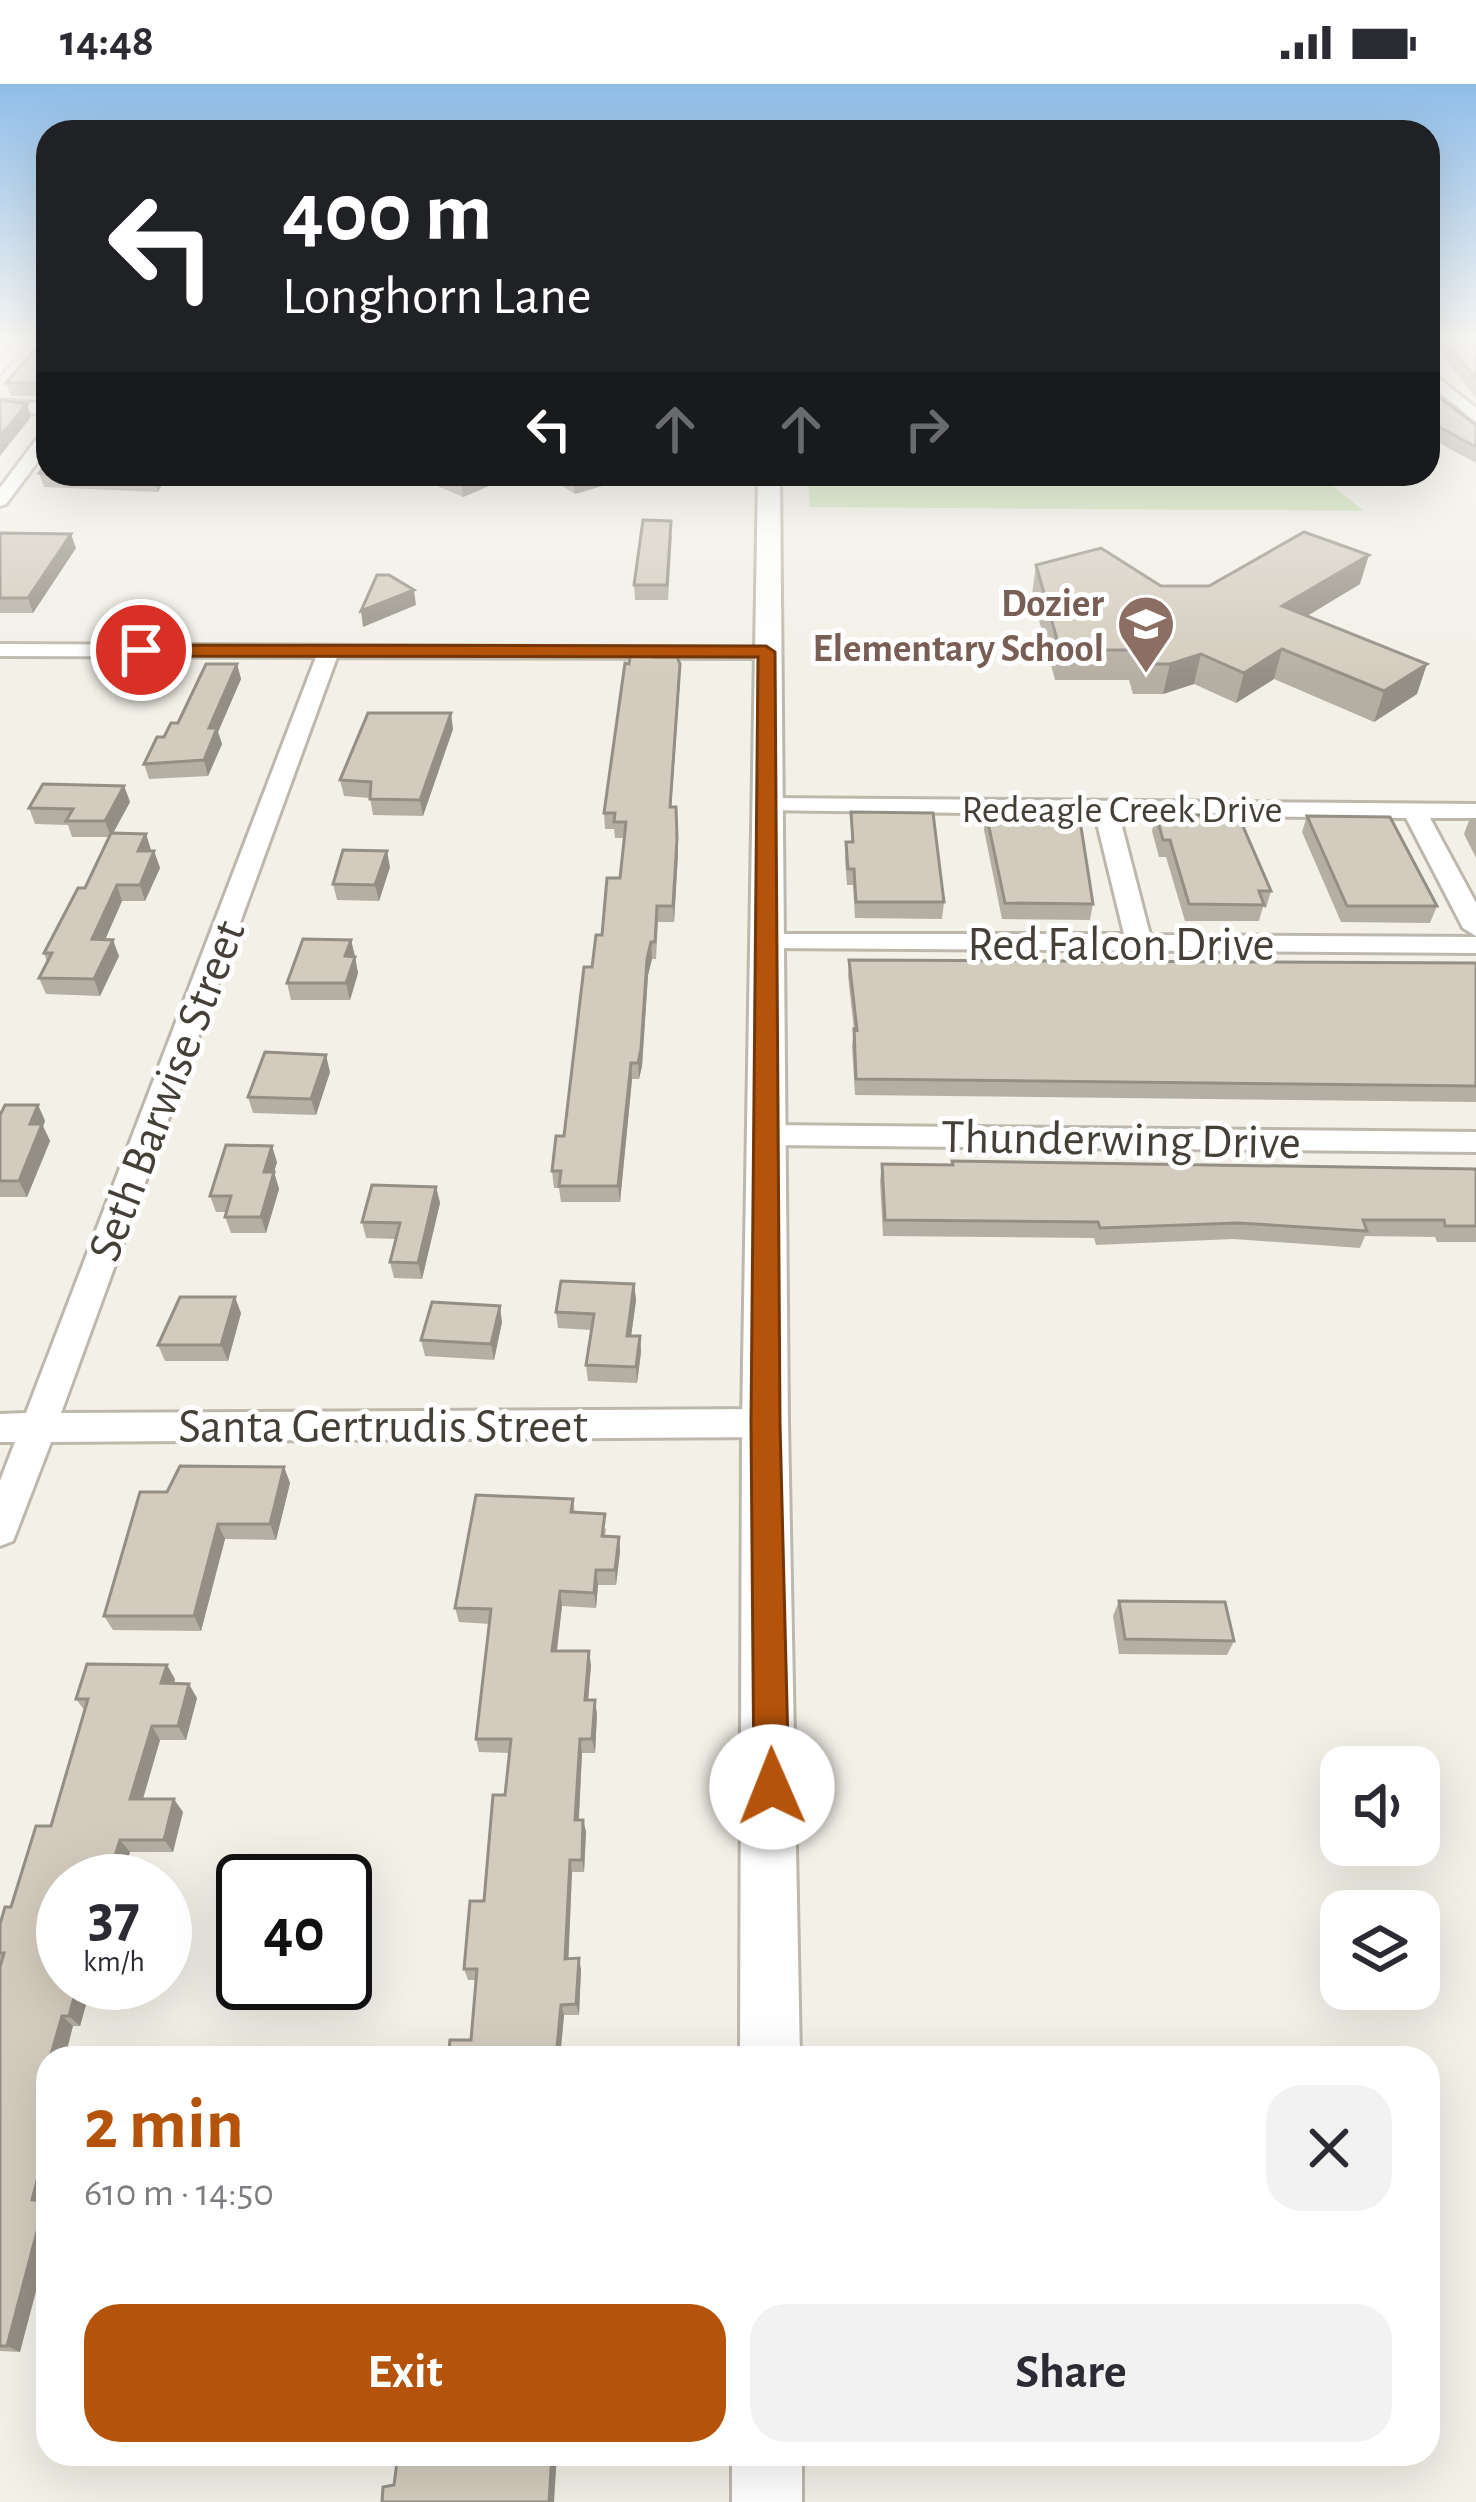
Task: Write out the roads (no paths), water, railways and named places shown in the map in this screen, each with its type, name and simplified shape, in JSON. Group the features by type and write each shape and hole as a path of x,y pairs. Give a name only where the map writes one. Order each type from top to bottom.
{"street":[{"path":"0,500 36,461"},
{"path":"769,486 765,1423 772,1833 770,2046"},
{"path":"0,650 766,652"},
{"name":"Seth Barwise Street","path":"0,1530 329,651"},
{"name":"Redeagle Creek Drive","path":"767,805 1476,811"},
{"path":"1105,808 1139,943"},
{"path":"1414,810 1476,928"},
{"name":"Red Falcon Drive","path":"767,940 1476,945"},
{"name":"Thunderwing Drive","path":"766,1135 1476,1142"},
{"name":"Santa Gertrudis Street","path":"0,1428 765,1423"},
{"path":"767,2466 767,2502"}],"place":[{"name":"Dozier Elementary School","path":"1146,675"}]}
